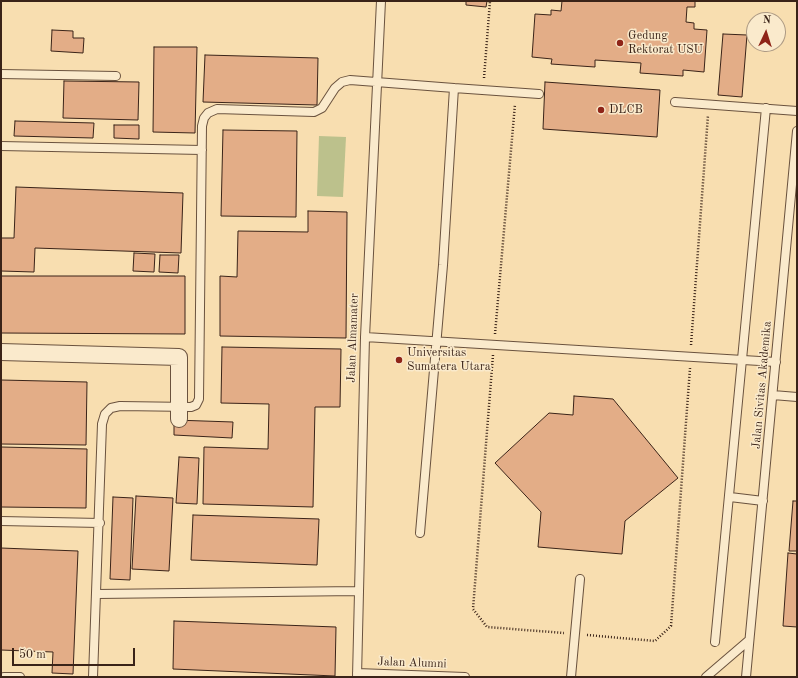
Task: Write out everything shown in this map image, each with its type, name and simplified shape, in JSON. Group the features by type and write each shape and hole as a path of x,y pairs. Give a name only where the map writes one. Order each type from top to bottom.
{"street":[{"path":"1,352 179,357 179,414"}],"lane":[{"name":"Jalan Almamater","path":"357,675 365,338 381,1"},
{"path":"1,74 116,76"},
{"path":"93,677 100,523 102,424 105,414 111,408 120,406 179,414 196,405 199,399 202,126 204,118 208,113 217,109 314,112 322,108 335,88 342,82 350,80 539,94"},
{"path":"420,533 437,342 454,88"},
{"path":"675,102 797,111"},
{"path":"716,642 766,108"},
{"name":"Jalan Sivitas Akademika","path":"746,677 748,641 776,362 795,191 797,131"},
{"path":"1,146 202,150"},
{"path":"365,338 776,362"},
{"path":"773,395 797,397"},
{"path":"730,497 762,501"},
{"path":"1,521 100,523"},
{"path":"571,677 580,580"},
{"path":"97,594 358,591"},
{"path":"706,677 748,641"},
{"name":"Jalan Alumni","path":"357,675 465,677"},
{"path":"4,677 20,677"}],"path":[{"path":"483,90 490,1"},
{"path":"516,92 473,609 487,627 655,641 672,626 709,104"}],"green space":[{"path":"319,136 346,137 343,197 317,196"}],"building":[{"path":"466,1 487,1 486,7 466,5"},
{"name":"Gedung Rektorat USU","path":"562,1 695,1 695,7 687,7 686,22 694,23 694,29 707,30 704,72 683,70 683,76 640,73 641,63 595,60 595,67 551,64 552,59 532,57 535,14 551,15 551,10 561,11"},
{"path":"52,30 73,31 73,38 84,38 83,53 51,51"},
{"path":"723,34 746,35 742,97 718,95"},
{"path":"154,47 197,47 195,133 153,132"},
{"path":"205,55 318,58 317,105 203,102"},
{"path":"64,81 139,82 138,120 63,118"},
{"name":"DLCB","path":"545,82 660,90 657,137 543,129"},
{"path":"15,121 94,123 93,138 14,136"},
{"path":"114,125 139,125 139,139 114,138"},
{"path":"223,130 297,131 296,217 221,216"},
{"path":"16,187 183,193 181,253 35,248 34,272 1,271 1,238 14,238"},
{"path":"308,211 347,212 346,338 220,336 220,276 237,277 238,231 308,232"},
{"path":"134,253 155,254 154,272 133,271"},
{"path":"160,255 179,255 178,273 159,272"},
{"path":"1,276 185,276 185,334 1,333"},
{"path":"222,347 341,349 340,407 315,407 313,507 203,504 204,447 268,449 269,404 221,403"},
{"path":"1,380 87,382 86,445 1,444"},
{"path":"574,396 613,399 678,478 625,521 622,554 538,547 541,512 495,463 549,413 573,415"},
{"path":"174,420 233,422 232,438 174,435"},
{"path":"1,447 87,449 86,508 1,507"},
{"path":"179,457 199,458 197,504 176,503"},
{"path":"136,496 173,498 169,571 132,569"},
{"path":"113,497 133,498 130,580 110,579"},
{"path":"793,501 797,501 797,551 789,551"},
{"path":"193,515 319,519 317,565 191,560"},
{"path":"1,548 78,551 73,674 52,673 53,652 1,650"},
{"path":"788,553 797,554 797,627 783,626"},
{"path":"174,621 336,627 335,676 173,669"}],"place":[{"name":"Gedung Rektorat USU","path":"620,43"},
{"name":"DLCB","path":"601,110"},
{"name":"Universitas Sumatera Utara","path":"399,360"}]}
